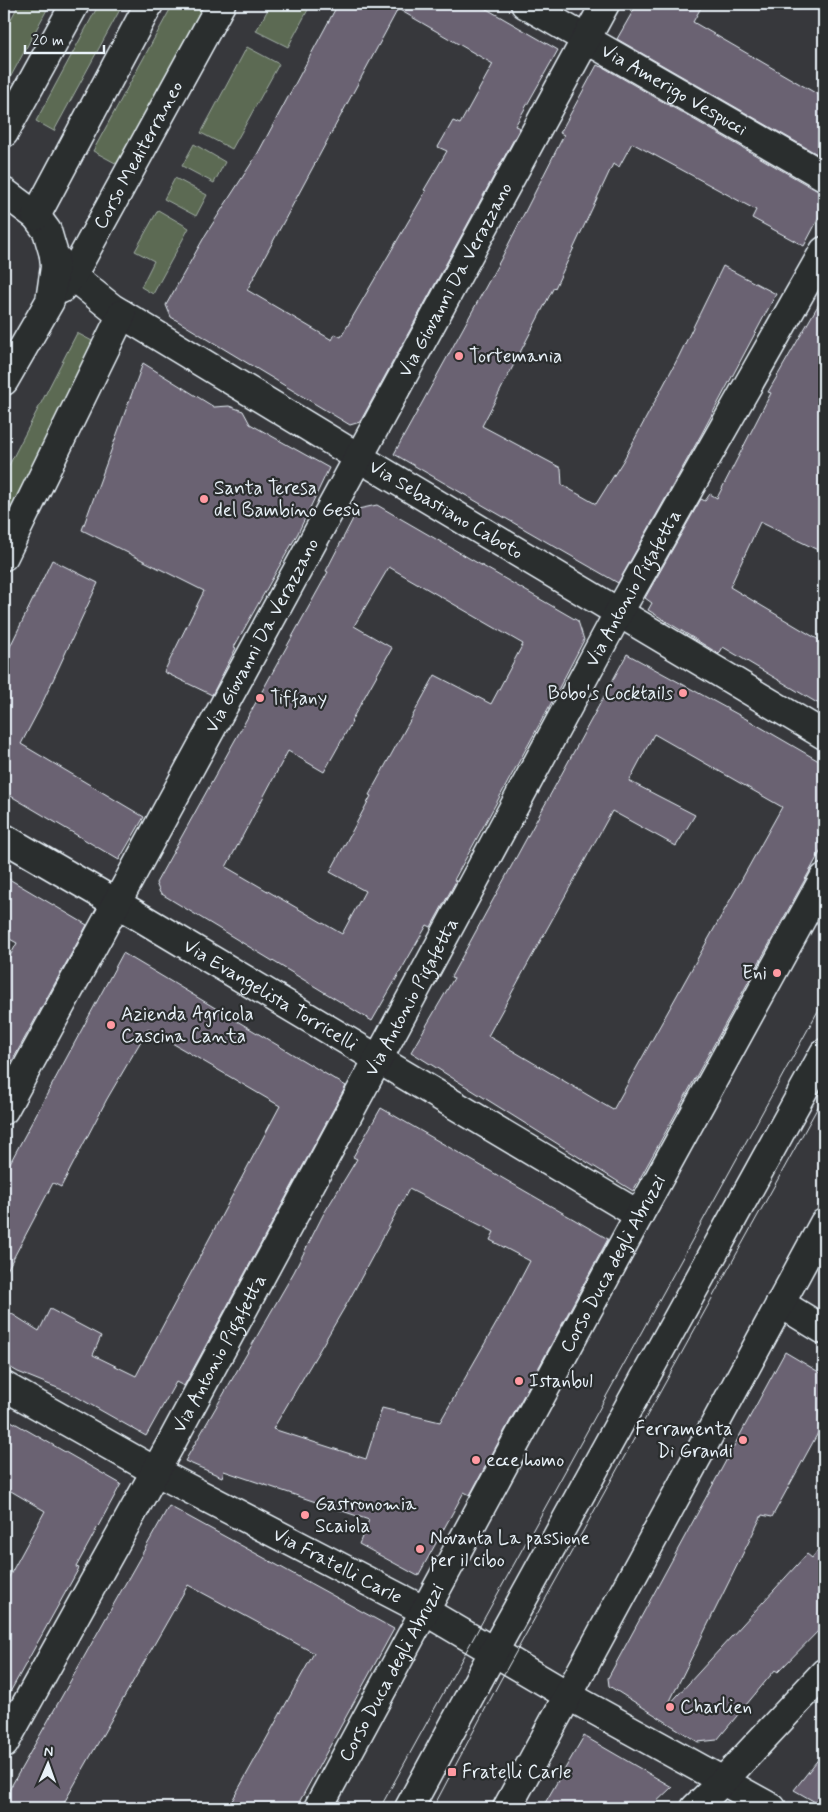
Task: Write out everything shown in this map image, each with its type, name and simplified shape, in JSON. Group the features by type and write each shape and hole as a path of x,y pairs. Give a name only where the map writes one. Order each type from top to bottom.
{"street":[{"path":"4,133 75,4"},
{"path":"4,192 36,216 150,4"},
{"name":"Corso Mediterraneo","path":"4,381 50,301 72,276 221,4"},
{"name":"Via Amerigo Vespucci","path":"525,4 824,176"},
{"name":"Via Giovanni Da Verazzano","path":"4,1110 606,4"},
{"name":"Corso Mediterraneo","path":"36,216 47,231 54,255 55,267 50,301"},
{"name":"Via Antonio Pigafetta","path":"4,1744 155,1471 619,612 824,251"},
{"name":"Via Sebastiano Caboto","path":"54,255 72,276 103,302 122,314 824,735"},
{"path":"4,556 122,314"},
{"name":"Via Evangelista Torricelli","path":"4,838 378,1058 639,1215"},
{"name":"Corso Duca degli Abruzzi","path":"318,1808 824,878"},
{"path":"409,1808 824,1053"},
{"path":"507,1808 824,1223"},
{"path":"780,1303 824,1330"},
{"name":"Via Fratelli Carle","path":"4,1386 155,1471 425,1611 569,1696 772,1808"},
{"path":"695,1808 723,1781 824,1673"}],"green space":[{"path":"19,4 50,4 4,89 4,32"},
{"path":"99,4 123,4 54,131 36,121"},
{"path":"173,4 207,4 119,165 93,151"},
{"path":"271,4 311,4 288,47 256,31"},
{"path":"247,47 279,64 232,149 201,133"},
{"path":"194,144 225,162 214,183 182,166"},
{"path":"175,178 207,195 196,216 164,199"},
{"path":"158,210 189,228 153,294 141,287 154,261 135,251"},
{"path":"77,333 94,342 4,535 4,475"}],"building":[{"path":"338,4 478,4 558,50 515,126 520,128 360,422 350,425 171,317 166,305 206,234 258,153","holes":["398,9 493,64 460,124 453,121 438,147 447,151 424,190 426,191 341,337 335,334 332,340 247,290"]},
{"path":"637,4 703,4 693,22 824,98 824,158 617,39"},
{"path":"597,65 816,190 824,192 824,208 804,246 752,218 756,210 632,143 619,167 613,164 555,288 482,426 561,468 562,485 596,504 623,461 678,358 723,266 776,294 701,435 618,583 394,454 501,259 564,135 560,133"},
{"path":"824,295 824,553 760,522 730,587 824,643 824,707 723,647 719,654 648,610 652,603 645,598 701,499 705,501 710,494 717,498 771,393 768,392"},
{"name":"Santa Teresa del Bambino Gesù","path":"143,363 214,407 229,406 243,411 250,424 329,468 298,533 234,647 236,648 212,695 164,672 204,591 82,530"},
{"path":"377,505 578,621 584,640 454,880 456,881 431,927 427,925 372,1021 160,893 156,883 328,572 326,571 358,509","holes":["389,567 523,644 491,704 435,675 369,795 371,796 330,872 365,891 342,934 226,867 288,751 324,772 352,722 392,648 354,626"]},
{"path":"52,560 98,583 40,708 21,744 144,817 119,860 4,792 4,659"},
{"path":"627,654 824,764 824,845 633,1191 411,1052 454,978 451,977","holes":["654,734 782,807 613,1110 488,1036 612,811 676,846 695,815 629,781"]},
{"path":"4,876 87,925 4,1076 4,967 17,943 4,936"},
{"path":"123,953 346,1086 184,1386 176,1382 146,1436 70,1393 18,1372 4,1364 4,1309 39,1331 50,1309 101,1336 93,1355 136,1376 280,1106 148,1029 107,1099 61,1187 53,1183 4,1276 4,1174"},
{"path":"381,1108 608,1239 470,1495 464,1492 418,1576 359,1544 369,1520 224,1471 222,1477 185,1461 294,1272 323,1215 357,1159 353,1157","holes":["409,1189 494,1232 490,1240 530,1261 440,1422 382,1408 366,1459 273,1429 349,1300"]},
{"path":"785,1352 824,1375 824,1422 772,1517 762,1515 667,1707 807,1554 812,1558 824,1542 824,1625 778,1672 775,1670 717,1740 698,1742 609,1686 608,1678"},
{"path":"4,1417 121,1484 76,1567 79,1568 4,1703 4,1586 45,1511 4,1487"},
{"path":"169,1506 394,1629 296,1808 228,1808 314,1653 188,1585 61,1808 4,1808 4,1799"},
{"path":"584,1736 672,1787 650,1808 542,1808"},
{"path":"824,1752 824,1807 794,1790"}],"tram line":[{"path":"380,1808 824,1000"},
{"path":"433,1808 500,1681 824,1096"}],"place":[{"name":"Tortemania","path":"459,356"},
{"name":"Santa Teresa del Bambino Gesù","path":"204,499"},
{"name":"Bobo's Cocktails","path":"683,693"},
{"name":"Tiffany","path":"260,698"},
{"name":"Eni","path":"777,973"},
{"name":"Azienda Agricola Cascina Canta","path":"111,1025"},
{"name":"Istanbul","path":"519,1381"},
{"name":"Ferramenta Di Grandi","path":"743,1440"},
{"name":"ecce homo","path":"476,1460"},
{"name":"Gastronomia Scaiola","path":"305,1515"},
{"name":"Novanta La passione per il cibo","path":"420,1549"},
{"name":"Charlien","path":"670,1707"},
{"name":"Fratelli Carle","path":"452,1772"}]}
